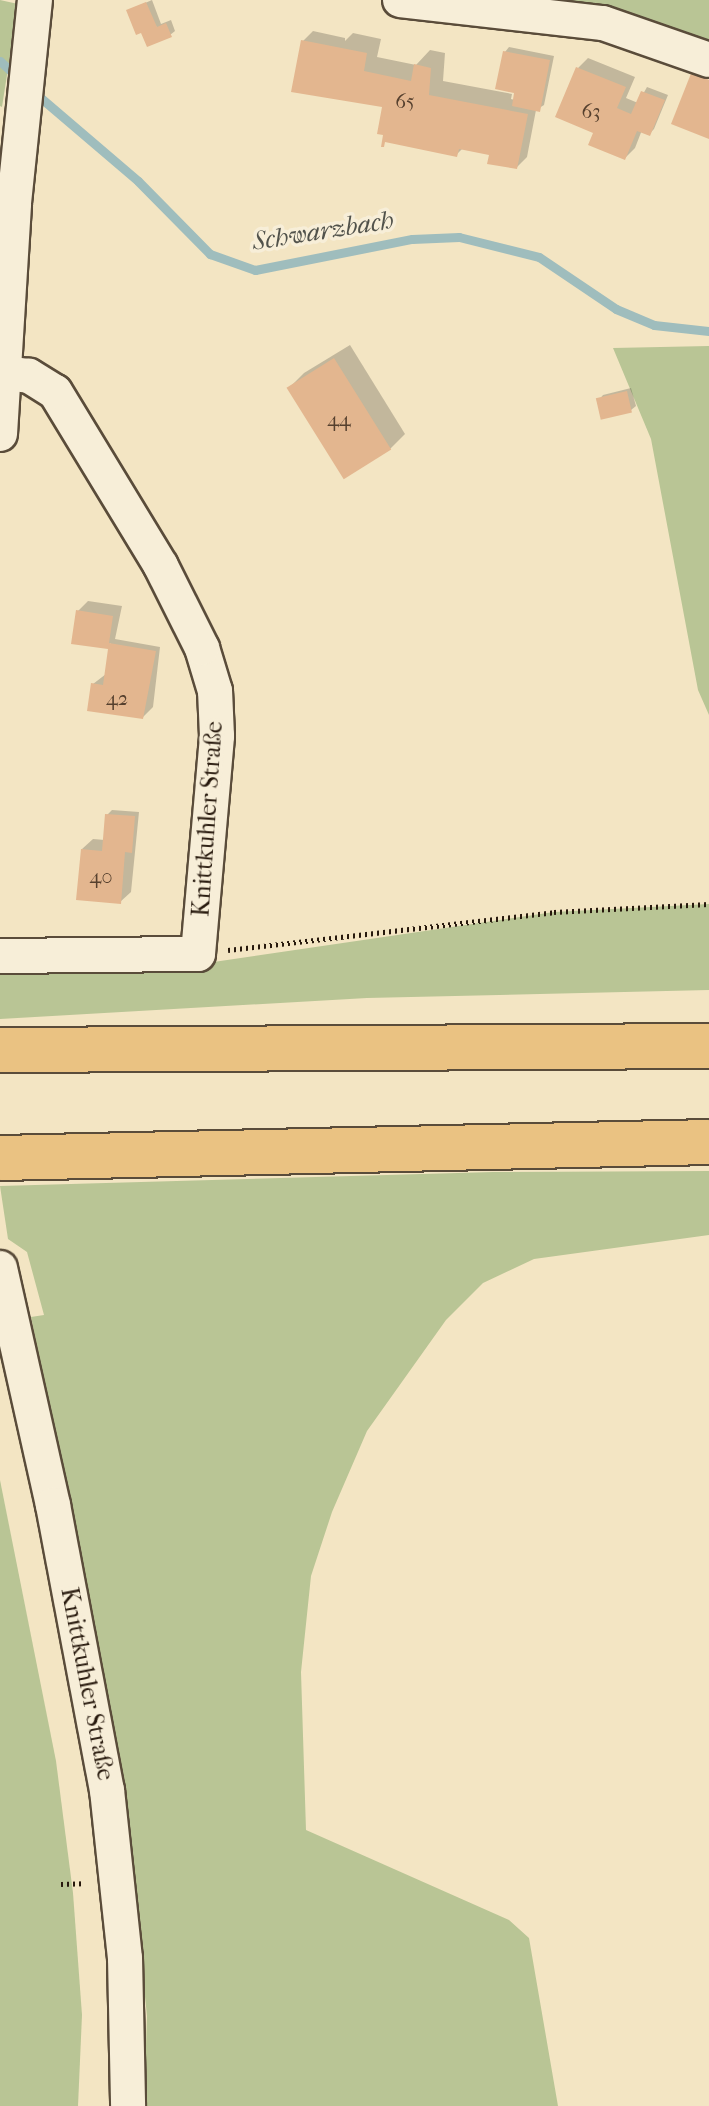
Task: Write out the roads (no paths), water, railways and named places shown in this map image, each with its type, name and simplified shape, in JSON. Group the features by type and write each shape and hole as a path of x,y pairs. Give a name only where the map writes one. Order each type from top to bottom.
{"highway":[{"path":"0,1050 709,1046"},
{"path":"3,1158 709,1142"}],"street":[{"path":"0,434 8,180 22,116 35,0"},
{"path":"400,0 603,23 709,60"},
{"name":"Knittkuhler Straße","path":"0,956 198,954 217,736 215,691 202,648 167,577 55,392 29,376 4,373"},
{"name":"Knittkuhler Straße","path":"0,1272 53,1505 107,1790 125,1958 128,2106"}],"waterway":[{"name":"Schwarzbach","path":"0,61 18,78"},
{"name":"Schwarzbach","path":"35,93 138,181 210,254 255,270 412,239 459,237 539,257 616,309 654,325 709,331"}]}
